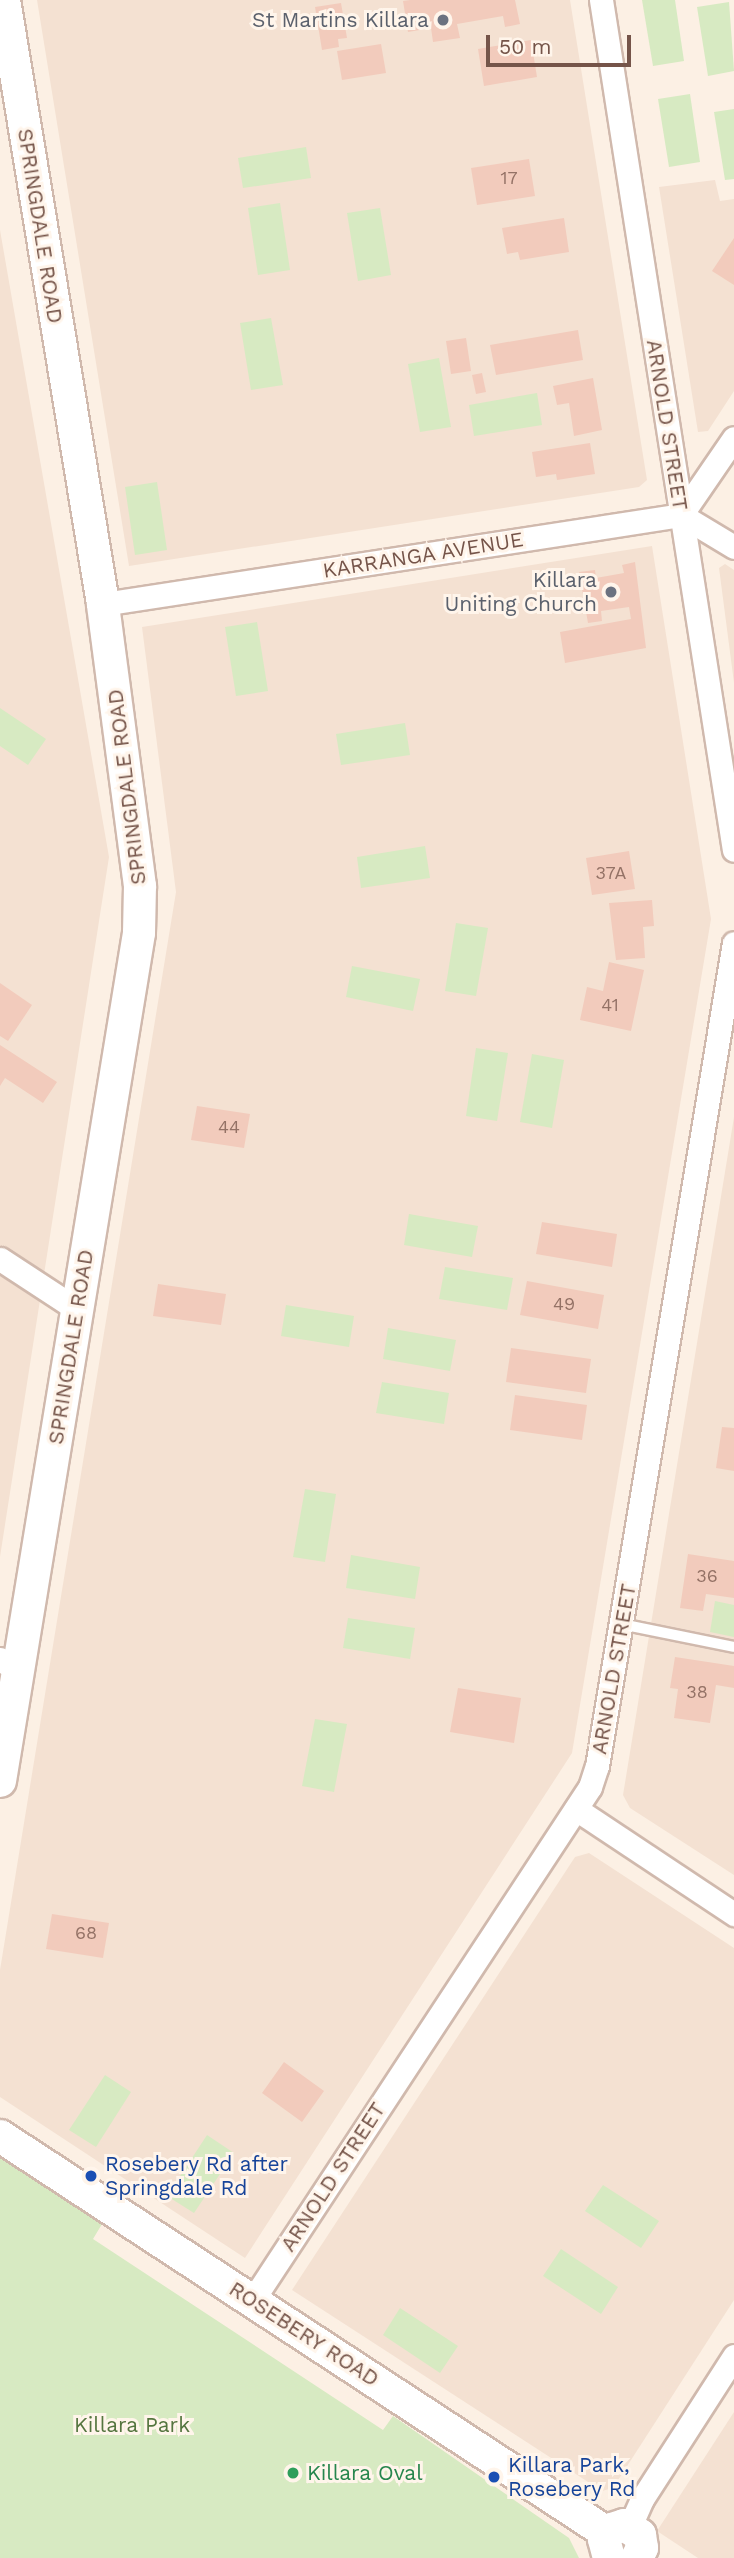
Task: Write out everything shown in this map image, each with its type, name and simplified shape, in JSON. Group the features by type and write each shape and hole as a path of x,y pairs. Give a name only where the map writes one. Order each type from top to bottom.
{"main road":[{"name":"SPRINGDALE ROAD","path":"0,1780 9,1665 78,1310 139,933 138,846 103,604 4,0"},
{"name":"ROSEBERY ROAD","path":"0,2136 628,2548"}],"street":[{"name":"ARNOLD STREET","path":"601,0 734,850"},
{"path":"734,438 681,515 734,547"},
{"name":"KARRANGA AVENUE","path":"103,604 681,515"},
{"name":"ARNOLD STREET","path":"252,2301 576,1809 597,1766 734,943"},
{"path":"0,1259 78,1310"},
{"path":"576,1809 734,1914"},
{"path":"628,2548 642,2499 734,2356"}],"lane":[{"path":"621,1624 734,1647"}],"shaded area":[{"path":"37,0 570,0 647,480 639,487 129,566"},
{"path":"715,180 720,201 734,199 734,391 708,431 698,432 659,187"},
{"path":"0,230 109,857 0,1557"},
{"path":"652,546 711,919 572,1753 245,2258 0,2097 0,1970 176,892 142,627"},
{"path":"725,564 734,570 734,683 719,568"},
{"path":"734,1117 734,1875 630,1808 623,1795"},
{"path":"589,1853 734,1948 734,2300 613,2488 602,2491 292,2290 575,1857"},
{"path":"734,2412 734,2558 698,2558 657,2531"}],"green space":[{"path":"642,0 675,0 684,61 653,66"},
{"path":"729,2 734,71 708,76 697,7"},
{"path":"690,94 700,162 669,167 658,99"},
{"path":"734,109 734,179 725,180 714,112"},
{"path":"306,147 311,178 243,188 238,158"},
{"path":"280,203 290,270 258,275 248,208"},
{"path":"380,208 391,275 358,281 347,213"},
{"path":"271,318 283,385 251,390 240,323"},
{"path":"439,358 451,427 420,432 408,364"},
{"path":"537,393 542,425 474,436 469,405"},
{"path":"157,482 167,550 135,555 125,487"},
{"path":"257,622 268,691 236,696 225,627"},
{"path":"0,708 46,739 28,765 0,746"},
{"path":"405,723 410,755 341,765 336,734"},
{"path":"425,846 430,878 361,888 357,857"},
{"path":"456,923 488,928 476,996 445,991"},
{"path":"352,966 420,979 413,1011 346,997"},
{"path":"476,1048 508,1053 497,1121 466,1116"},
{"path":"532,1054 564,1060 552,1128 520,1122"},
{"path":"409,1214 478,1226 472,1257 404,1245"},
{"path":"445,1267 513,1278 507,1310 439,1299"},
{"path":"286,1305 354,1316 349,1347 281,1336"},
{"path":"388,1328 456,1340 450,1371 383,1359"},
{"path":"382,1382 449,1393 444,1424 376,1413"},
{"path":"305,1489 336,1494 325,1562 293,1557"},
{"path":"351,1555 420,1567 415,1599 346,1588"},
{"path":"715,1601 734,1605 734,1637 710,1632"},
{"path":"348,1618 415,1628 410,1659 343,1648"},
{"path":"315,1719 347,1724 334,1792 302,1786"},
{"path":"105,2075 131,2092 96,2147 69,2130"},
{"path":"207,2135 234,2153 194,2213 167,2196"},
{"name":"Killara Park","path":"0,2158 102,2224 93,2239 383,2430 393,2416 569,2538 579,2558 0,2558"},
{"path":"603,2185 659,2221 641,2248 585,2211"},
{"path":"561,2249 618,2287 601,2314 543,2276"},
{"path":"400,2308 458,2346 440,2373 383,2335"}],"building":[{"name":"St Martins Killara","path":"515,0 520,24 505,27 503,16 457,24 460,38 433,42 431,28 408,32 403,1"},
{"path":"341,3 347,38 338,39 339,47 322,50 315,7"},
{"path":"531,40 537,77 484,86 478,49"},
{"path":"381,44 386,73 342,80 337,51"},
{"path":"529,159 535,196 477,205 471,168"},
{"path":"564,218 569,252 520,260 518,252 507,254 502,228"},
{"path":"734,238 734,285 712,271"},
{"path":"578,330 583,360 496,375 490,345"},
{"path":"466,338 471,371 451,374 446,341"},
{"path":"482,373 486,392 476,394 472,375"},
{"path":"593,378 602,430 574,436 569,403 557,405 553,386"},
{"path":"590,443 595,474 557,480 556,474 536,477 532,452"},
{"path":"635,562 646,648 565,663 560,632 631,619 629,607 601,611 602,621 588,623 579,572 595,570 596,578 624,573 622,565"},
{"path":"629,851 635,889 592,895 586,858"},
{"path":"652,900 654,926 643,927 645,958 616,960 609,903"},
{"path":"609,962 644,970 631,1031 580,1020 587,987 603,991"},
{"path":"0,983 32,1005 8,1041 0,1036"},
{"path":"0,1045 57,1082 43,1103 5,1078 0,1086"},
{"path":"197,1106 250,1114 244,1148 191,1140"},
{"path":"542,1222 617,1234 612,1267 536,1254"},
{"path":"527,1281 604,1295 598,1329 520,1315"},
{"path":"158,1284 226,1294 221,1325 153,1316"},
{"path":"511,1348 591,1359 586,1393 506,1382"},
{"path":"515,1395 587,1405 582,1440 510,1430"},
{"path":"722,1427 734,1428 734,1471 716,1468"},
{"path":"688,1554 734,1561 734,1598 706,1594 703,1611 680,1608"},
{"path":"675,1657 734,1666 734,1688 716,1685 710,1723 674,1718 678,1689 670,1688"},
{"path":"458,1688 521,1698 514,1743 450,1732"},
{"path":"52,1914 109,1923 103,1958 46,1949"},
{"path":"284,2062 324,2091 302,2122 262,2093"}],"place":[{"name":"St Martins Killara","path":"443,20"},
{"name":"Killara Uniting Church","path":"611,592"},
{"name":"Rosebery Rd after Springdale Rd","path":"91,2176"},
{"name":"Killara Oval","path":"293,2473"},
{"name":"Killara Park, Rosebery Rd","path":"494,2477"}]}
